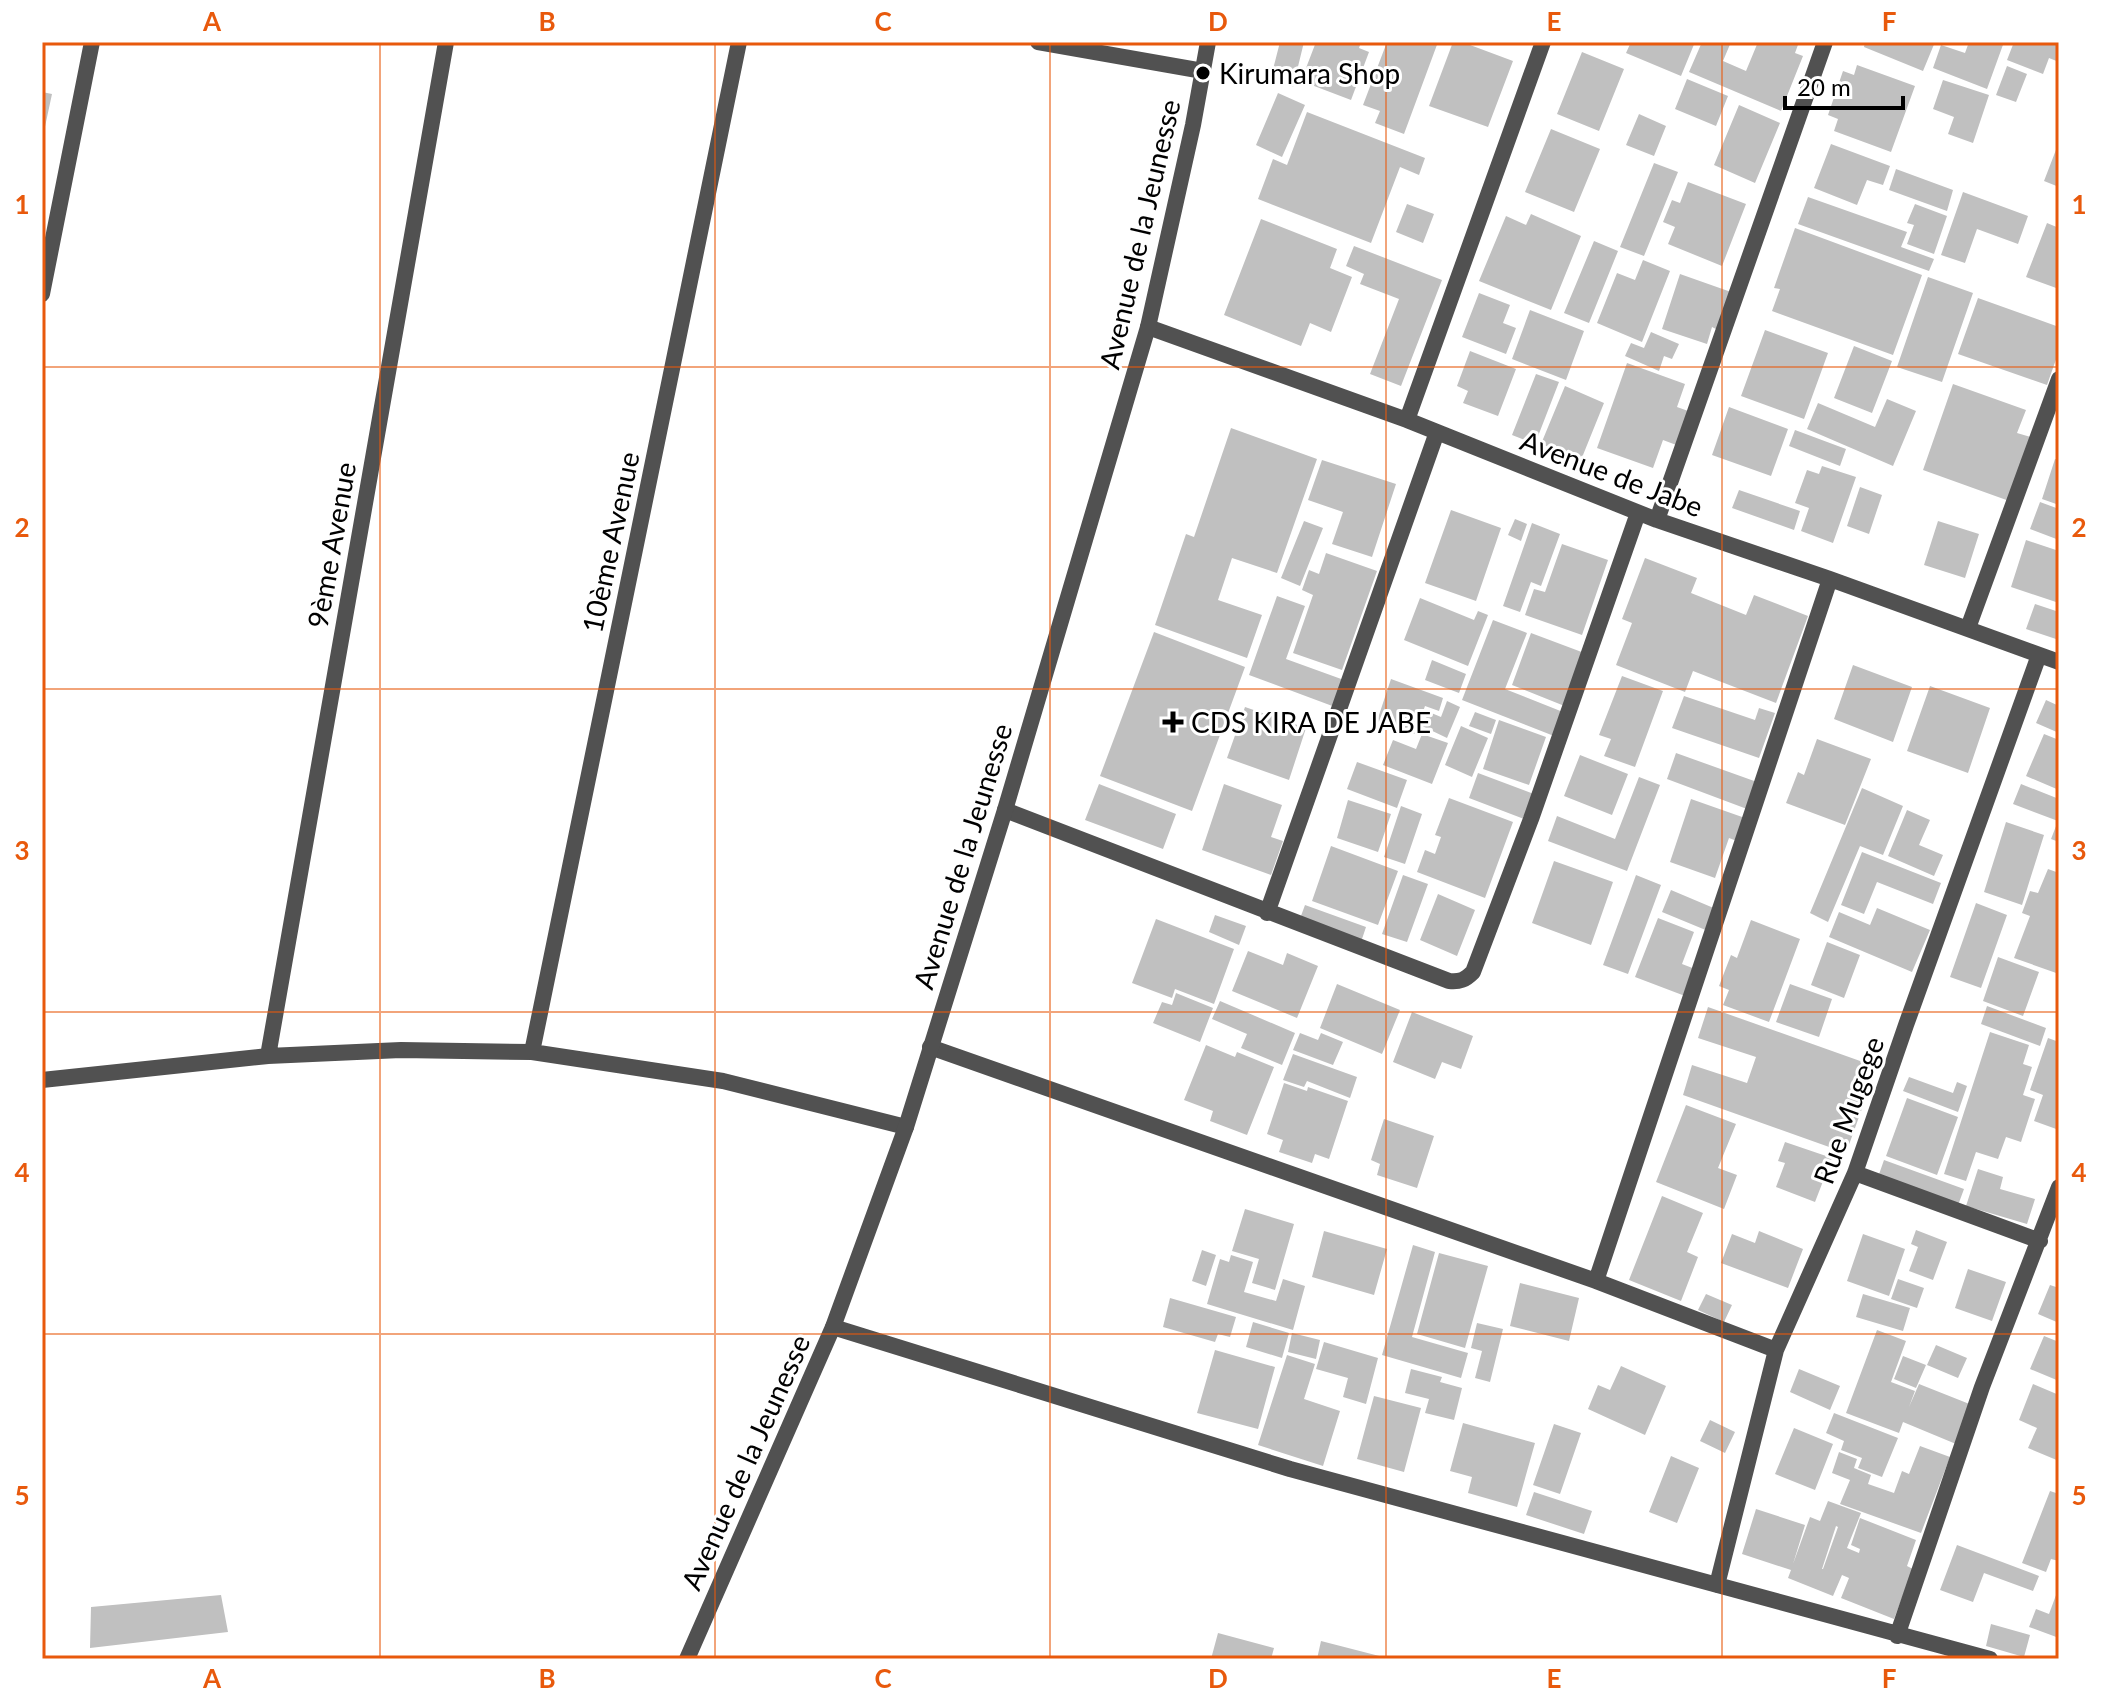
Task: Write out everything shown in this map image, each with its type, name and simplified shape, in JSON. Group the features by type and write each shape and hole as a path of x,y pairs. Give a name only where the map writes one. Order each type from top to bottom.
{"street":[{"path":"42,294 92,42"},
{"name":"9ème Avenue","path":"268,1056 446,42"},
{"name":"10ème Avenue","path":"532,1052 739,42"},
{"path":"1038,42 1203,71"},
{"name":"Avenue de la Jeunesse","path":"687,1659 833,1327 906,1127 1005,810 1148,327 1208,42"},
{"path":"1407,420 1543,42"},
{"path":"1657,520 1825,42"},
{"name":"Avenue de Jabe","path":"1148,327 1407,420 1657,520 2059,662"},
{"path":"1968,628 2059,379"},
{"path":"1267,913 1437,432"},
{"path":"1005,810 1267,913 1449,981 1459,982 1473,972 1545,780 1638,513"},
{"path":"1596,1281 1830,579"},
{"name":"Rue Mugege","path":"1717,1585 1776,1350 1855,1173 2039,655"},
{"path":"930,1047 1596,1281 1776,1350"},
{"path":"42,1080 268,1056 401,1050 532,1052 723,1081 906,1127"},
{"path":"1855,1173 2040,1241"},
{"path":"1897,1636 1982,1387 2059,1187"},
{"path":"833,1327 1290,1469 1990,1659"}],"building":[{"path":"1280,42 1304,42 1293,87 1270,81"},
{"path":"1316,42 1361,42 1359,48 1369,52 1351,100 1301,81"},
{"path":"1387,42 1438,42 1404,134 1375,123 1380,111 1363,105"},
{"path":"1453,42 1462,42 1513,61 1488,127 1429,106"},
{"path":"1631,42 1695,42 1681,76 1626,53"},
{"path":"1702,42 1731,42 1723,61 1746,71 1758,42 1799,42 1795,53 1803,56 1781,111 1689,72"},
{"path":"1865,42 1935,42 1923,71 1864,47"},
{"path":"1969,42 2004,42 1987,89 1933,68 1941,45 1965,53"},
{"path":"2014,42 2059,42 2059,62 2049,58 2043,74 2007,60"},
{"path":"1582,52 1624,69 1599,131 1557,114"},
{"path":"1857,65 1915,86 1891,152 1834,131 1838,119 1828,115 1843,71 1854,75"},
{"path":"2007,66 2027,74 2016,102 1996,95"},
{"path":"1687,79 1728,96 1716,126 1675,109"},
{"path":"1943,80 1989,95 1973,143 1948,134 1954,117 1933,109"},
{"path":"42,92 52,94 43,136 42,135"},
{"path":"1278,93 1305,105 1282,157 1256,145"},
{"path":"1739,105 1780,123 1755,183 1714,165"},
{"path":"1307,112 1425,158 1419,175 1400,167 1371,243 1258,199 1273,159 1287,165"},
{"path":"1639,114 1666,126 1654,156 1626,145"},
{"path":"1551,129 1600,149 1574,212 1525,192"},
{"path":"2059,142 2059,187 2044,181"},
{"path":"1831,144 1890,166 1883,185 1867,180 1857,205 1814,188"},
{"path":"1654,163 1678,172 1644,256 1620,247"},
{"path":"1896,169 1953,190 1947,211 1889,190"},
{"path":"1688,182 1746,204 1722,266 1668,244 1675,227 1663,222 1672,200 1680,203"},
{"path":"1963,192 2028,216 2018,244 1977,229 1965,263 1941,255"},
{"path":"1808,197 1907,232 1901,247 1934,259 1929,271 1798,224"},
{"path":"1407,204 1434,214 1423,243 1396,232"},
{"path":"1915,204 1947,216 1934,254 1907,244 1914,225 1907,223"},
{"path":"1531,214 1581,236 1551,310 1479,281 1506,216 1526,225"},
{"path":"1261,219 1337,249 1330,268 1352,277 1331,332 1310,323 1301,346 1224,315"},
{"path":"2047,223 2059,228 2059,289 2026,277"},
{"path":"1795,228 1922,275 1893,355 1772,311 1780,289 1774,288"},
{"path":"1594,241 1618,251 1589,323 1564,313"},
{"path":"1354,246 1442,280 1401,386 1370,374 1399,299 1360,284 1364,274 1346,266"},
{"path":"1643,260 1670,271 1642,342 1597,323 1617,273 1635,280"},
{"path":"1680,274 1731,292 1718,330 1712,327 1707,344 1662,329"},
{"path":"1928,277 1973,293 1942,382 1897,367"},
{"path":"1479,293 1510,305 1503,323 1516,328 1506,354 1462,337"},
{"path":"1978,298 2059,327 2059,351 2047,385 1958,354"},
{"path":"1530,310 1584,331 1566,380 1512,359"},
{"path":"1765,330 1828,353 1804,419 1741,396"},
{"path":"1651,332 1679,344 1672,359 1664,356 1659,371 1625,356 1631,343 1644,348"},
{"path":"1854,346 1892,361 1872,413 1834,398"},
{"path":"1470,351 1516,369 1498,416 1463,403 1468,391 1457,386"},
{"path":"1627,363 1685,384 1677,407 1691,412 1679,446 1663,440 1653,468 1597,448"},
{"path":"1536,374 1559,382 1535,444 1512,435"},
{"path":"1953,384 2026,410 2017,433 2034,438 2012,502 1923,470"},
{"path":"1565,386 1604,403 1581,460 1541,444"},
{"path":"1887,399 1916,411 1893,466 1807,429 1818,403 1875,427"},
{"path":"1729,407 1788,429 1771,476 1712,455"},
{"path":"1231,428 1317,459 1277,573 1232,558 1218,600 1262,615 1247,658 1155,625 1186,534 1194,537"},
{"path":"1795,430 1846,449 1840,466 1789,446"},
{"path":"2055,459 2059,460 2059,505 2042,499"},
{"path":"1322,460 1396,484 1372,557 1332,544 1343,512 1308,500"},
{"path":"1822,466 1856,477 1833,543 1801,531 1809,508 1795,503 1807,470 1819,474"},
{"path":"1860,487 1882,495 1869,534 1847,526"},
{"path":"1739,490 1800,511 1794,530 1732,508"},
{"path":"2040,502 2059,509 2059,540 2030,529"},
{"path":"1451,510 1501,528 1476,601 1425,583"},
{"path":"1515,519 1527,524 1521,541 1508,535"},
{"path":"1304,521 1323,528 1300,586 1281,578"},
{"path":"1938,521 1979,534 1965,578 1924,565"},
{"path":"1532,523 1560,534 1541,586 1531,582 1520,612 1503,606"},
{"path":"2026,540 2059,551 2059,603 2011,587"},
{"path":"1562,544 1608,560 1582,635 1525,615 1534,589 1545,592"},
{"path":"1326,553 1377,571 1342,670 1293,653 1313,595 1302,590 1309,570 1319,574"},
{"path":"1645,558 1697,578 1691,593 1746,615 1754,595 1808,616 1776,703 1693,671 1685,692 1616,665 1632,623 1622,619"},
{"path":"1277,596 1305,606 1286,659 1344,680 1335,707 1249,675"},
{"path":"1420,598 1474,620 1478,611 1488,615 1468,666 1404,640"},
{"path":"2035,604 2059,612 2059,640 2026,629"},
{"path":"1493,620 1527,633 1505,689 1563,712 1554,736 1462,700"},
{"name":"CDS KIRA DE JABE","path":"1154,632 1245,667 1192,811 1100,776"},
{"path":"1531,633 1587,654 1567,707 1512,685"},
{"path":"1432,660 1466,674 1459,693 1425,680"},
{"path":"1853,665 1912,687 1893,742 1834,719"},
{"path":"1622,676 1663,691 1635,767 1604,756 1611,739 1599,735"},
{"path":"1391,679 1443,698 1439,711 1425,706 1415,734 1377,721"},
{"path":"1930,686 1990,708 1968,773 1907,751"},
{"path":"1684,696 1755,720 1759,708 1775,713 1759,758 1672,728"},
{"path":"2046,700 2059,706 2059,733 2036,723"},
{"path":"1447,701 1460,707 1447,738 1422,726 1429,712 1441,717"},
{"path":"1245,707 1306,728 1289,780 1227,758"},
{"path":"1475,712 1496,720 1491,734 1469,726"},
{"path":"1499,720 1546,737 1529,785 1483,769"},
{"path":"1461,726 1488,738 1472,777 1445,765"},
{"path":"1422,734 1448,743 1432,784 1383,765 1393,740 1416,749"},
{"path":"2044,734 2059,740 2059,790 2026,776"},
{"path":"1817,739 1871,759 1845,825 1786,803 1798,772 1804,775"},
{"path":"1676,753 1757,782 1747,809 1667,779"},
{"path":"1580,755 1628,774 1612,815 1564,796"},
{"path":"1357,762 1407,780 1397,808 1347,789"},
{"path":"1478,773 1539,796 1529,821 1469,798"},
{"path":"1639,777 1660,785 1627,871 1548,841 1557,816 1615,839"},
{"path":"1099,784 1176,814 1163,849 1085,820"},
{"path":"1224,784 1282,805 1271,837 1283,841 1271,875 1202,850"},
{"path":"2021,784 2059,799 2059,842 2051,839 2058,821 2013,804"},
{"path":"1862,788 1903,806 1883,855 1860,846 1828,922 1810,913"},
{"path":"1449,798 1513,822 1485,898 1417,872 1425,850 1435,854 1441,837 1435,835"},
{"path":"1691,799 1745,818 1737,841 1729,838 1715,878 1670,862"},
{"path":"1348,800 1391,814 1378,852 1337,838"},
{"path":"1401,806 1422,814 1405,864 1384,857"},
{"path":"1907,810 1930,820 1919,845 1943,855 1934,876 1888,856"},
{"path":"2006,822 2044,835 2022,905 1984,892"},
{"path":"1331,846 1398,871 1378,925 1312,901"},
{"path":"1862,852 1941,883 1933,904 1877,882 1864,914 1841,905"},
{"path":"1554,861 1613,882 1591,945 1532,923"},
{"path":"2048,869 2059,873 2059,974 2014,958 2030,916 2022,913 2030,891 2038,893"},
{"path":"1403,875 1428,884 1407,942 1382,934"},
{"path":"1636,875 1661,885 1628,974 1603,965"},
{"path":"1671,890 1716,909 1708,931 1662,912"},
{"path":"1438,894 1475,910 1457,956 1420,940"},
{"path":"1976,903 2007,915 1981,988 1950,977"},
{"path":"1305,905 1366,927 1360,945 1298,924"},
{"path":"1877,908 1930,930 1912,972 1829,937 1839,912 1870,925"},
{"path":"1215,915 1246,926 1239,945 1209,932"},
{"path":"1658,918 1694,932 1682,964 1695,969 1685,996 1635,977"},
{"path":"1156,919 1234,949 1214,1004 1175,989 1172,998 1132,983"},
{"path":"1751,920 1800,939 1769,1022 1723,1005 1729,990 1719,986 1731,955 1737,958"},
{"path":"1827,942 1860,955 1844,998 1811,985"},
{"path":"1248,951 1283,965 1287,953 1318,966 1297,1018 1232,991"},
{"path":"1998,957 2039,972 2023,1016 1983,1001"},
{"path":"1337,984 1400,1010 1382,1054 1320,1028"},
{"path":"1790,984 1832,999 1819,1037 1776,1022"},
{"path":"1176,993 1213,1008 1200,1042 1153,1023 1162,1002 1172,1005"},
{"path":"1220,1001 1295,1033 1282,1065 1241,1048 1247,1034 1212,1019"},
{"path":"1987,1006 2046,1028 2040,1046 1981,1024"},
{"path":"1708,1007 1877,1067 1846,1153 1683,1095 1692,1065 1747,1083 1756,1057 1698,1038"},
{"path":"1412,1012 1473,1036 1461,1069 1442,1062 1435,1079 1393,1062"},
{"path":"1990,1032 2029,1045 2023,1064 2032,1067 2023,1095 2035,1099 2021,1142 2006,1137 1998,1159 1976,1152 1966,1181 1944,1174"},
{"path":"1300,1033 1318,1040 1321,1033 1343,1042 1333,1065 1293,1050"},
{"path":"2048,1038 2059,1042 2059,1130 2034,1121 2043,1095 2030,1090"},
{"path":"1206,1045 1235,1057 1237,1052 1274,1067 1247,1135 1210,1121 1213,1111 1184,1100"},
{"path":"1293,1054 1357,1077 1350,1098 1307,1081 1304,1087 1283,1080"},
{"path":"1909,1077 1953,1093 1957,1082 1967,1086 1958,1112 1903,1091"},
{"path":"1284,1083 1307,1091 1308,1087 1348,1101 1329,1159 1315,1154 1312,1163 1279,1152 1283,1140 1267,1134"},
{"path":"1907,1098 1958,1117 1937,1175 1886,1156"},
{"path":"1686,1105 1736,1124 1718,1168 1737,1175 1724,1209 1656,1182"},
{"path":"1384,1119 1434,1136 1417,1188 1377,1175 1380,1164 1371,1160"},
{"path":"1785,1142 1832,1158 1815,1202 1776,1187 1785,1163 1778,1161"},
{"path":"1884,1160 1964,1189 1957,1208 1877,1180"},
{"path":"1978,1169 2003,1177 2000,1189 2035,1199 2027,1224 1966,1206"},
{"path":"1662,1196 1703,1213 1687,1252 1698,1257 1681,1301 1629,1280"},
{"path":"1245,1209 1294,1224 1275,1290 1252,1283 1259,1259 1232,1251"},
{"path":"1916,1230 1947,1242 1933,1280 1909,1271 1918,1247 1911,1244"},
{"path":"1324,1231 1387,1249 1374,1295 1312,1277"},
{"path":"1759,1231 1803,1249 1788,1288 1721,1263 1732,1234 1755,1243"},
{"path":"1863,1234 1905,1249 1889,1296 1847,1281"},
{"path":"1413,1245 1435,1252 1412,1337 1468,1353 1461,1378 1382,1355"},
{"path":"1202,1250 1216,1255 1206,1286 1192,1281"},
{"path":"1439,1253 1488,1266 1465,1348 1417,1334"},
{"path":"1231,1255 1253,1262 1244,1292 1276,1301 1283,1279 1305,1286 1293,1330 1207,1304 1220,1259 1229,1262"},
{"path":"1968,1269 2006,1282 1992,1321 1955,1308"},
{"path":"1898,1279 1924,1288 1917,1308 1891,1299"},
{"path":"2059,1279 2059,1323 2038,1314 2050,1285 2056,1287"},
{"path":"1520,1283 1579,1298 1569,1341 1510,1326"},
{"path":"1706,1294 1732,1305 1724,1322 1698,1310"},
{"path":"1863,1294 1910,1308 1903,1331 1856,1317"},
{"path":"1170,1298 1236,1317 1230,1337 1218,1334 1215,1342 1163,1327"},
{"path":"1253,1322 1289,1333 1282,1358 1246,1347"},
{"path":"1477,1323 1503,1329 1490,1382 1475,1378 1482,1351 1471,1348"},
{"path":"1877,1330 1906,1341 1891,1382 1915,1391 1909,1407 1919,1384 1972,1405 1956,1444 1903,1422 1899,1433 1846,1413"},
{"path":"1292,1333 1320,1340 1316,1359 1288,1352"},
{"path":"2044,1336 2059,1342 2059,1381 2030,1369"},
{"path":"1324,1342 1378,1358 1366,1404 1343,1397 1348,1378 1316,1369"},
{"path":"1936,1345 1967,1358 1958,1378 1927,1365"},
{"path":"1215,1350 1275,1367 1258,1429 1197,1413"},
{"path":"1287,1355 1315,1364 1304,1399 1340,1411 1323,1466 1258,1445"},
{"path":"1903,1356 1926,1365 1916,1388 1894,1379"},
{"path":"1621,1366 1666,1386 1645,1435 1588,1409 1598,1385 1610,1390"},
{"path":"1411,1369 1442,1377 1440,1382 1462,1388 1454,1420 1425,1413 1429,1399 1405,1393"},
{"path":"1799,1369 1840,1386 1830,1410 1790,1392"},
{"path":"2033,1384 2059,1395 2059,1461 2028,1448 2037,1428 2019,1420"},
{"path":"1374,1396 1421,1408 1404,1472 1357,1459"},
{"path":"1834,1413 1898,1438 1882,1477 1858,1468 1862,1458 1841,1450 1844,1441 1826,1433"},
{"path":"1710,1420 1735,1432 1725,1453 1700,1441"},
{"path":"1463,1423 1535,1443 1517,1507 1468,1493 1472,1477 1450,1471"},
{"path":"1554,1424 1581,1433 1560,1494 1533,1485"},
{"path":"1794,1428 1833,1444 1815,1490 1775,1474"},
{"path":"1920,1446 1950,1457 1921,1533 1840,1504 1850,1480 1832,1473 1839,1452 1857,1459 1854,1468 1871,1475 1868,1484 1894,1493 1902,1471 1909,1474"},
{"path":"1671,1456 1699,1468 1677,1523 1649,1512"},
{"path":"2050,1491 2059,1494 2059,1561 2051,1559 2046,1572 2022,1563"},
{"path":"1534,1492 1592,1511 1584,1534 1526,1515"},
{"path":"1828,1501 1861,1513 1847,1548 1859,1553 1860,1549 1851,1545 1860,1518 1916,1540 1907,1566 1913,1569 1894,1619 1841,1598 1849,1578 1842,1575 1833,1596 1788,1578 1791,1570 1742,1554 1756,1509 1805,1525 1793,1564 1810,1517 1820,1521","holes":["1836,1526 1823,1569 1822,1569"]},
{"path":"1957,1545 2039,1576 2033,1591 1984,1573 1973,1602 1940,1590"},
{"path":"2059,1587 2059,1638 2029,1627 2036,1609 2049,1614"},
{"path":"221,1595 228,1632 90,1648 91,1607"},
{"path":"1991,1624 2030,1635 2024,1657 1986,1646"},
{"path":"1218,1633 1274,1648 1271,1659 1211,1659"},
{"path":"1321,1641 1387,1658 1387,1659 1317,1659"}],"place":[{"name":"Kirumara Shop","path":"1203,73"},
{"name":"CDS KIRA DE JABE","path":"1173,722"}]}
